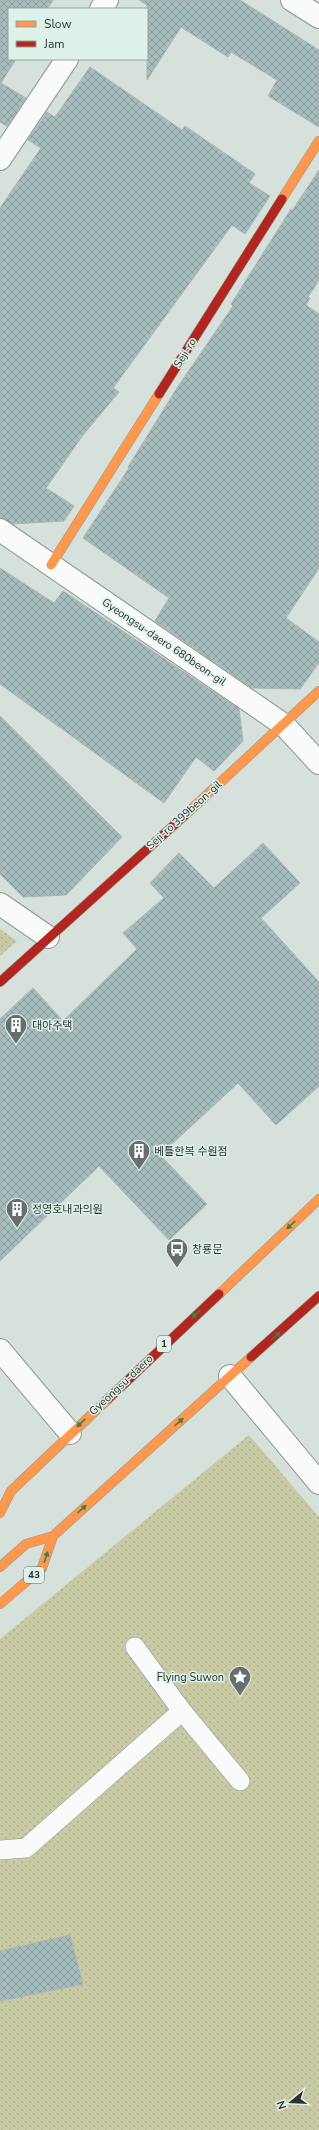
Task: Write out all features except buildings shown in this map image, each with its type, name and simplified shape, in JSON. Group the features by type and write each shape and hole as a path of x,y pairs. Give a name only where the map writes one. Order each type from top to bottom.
{"main road":[{"name":"Seji-ro","path":"51,565 319,141"},
{"name":"Seji-ro 399beon-gil","path":"0,982 319,691"},
{"name":"Gyeongsu-daero","path":"0,1513 11,1491 70,1433 319,1199"},
{"path":"0,1567 26,1544 53,1536 319,1296"},
{"path":"0,1494 11,1491"},
{"name":"43","path":"0,1604 42,1568 53,1536"}],"street":[{"path":"292,0 319,17"},
{"path":"0,159 66,60"},
{"name":"Gyeongsu-daero 680beon-gil","path":"0,530 284,724 319,763"},
{"path":"0,904 48,938"},
{"path":"0,1350 70,1433"},
{"path":"230,1376 319,1484"}],"lane":[{"path":"135,1647 182,1711 240,1781"},
{"path":"0,1850 26,1848 182,1711"}],"green space":[{"path":"0,929 17,941 0,956"},
{"path":"249,1435 319,1517 319,2130 0,2130 0,1639"}],"traffic: slow":[{"path":"282,199 319,141"},
{"path":"51,565 159,394"},
{"path":"184,816 319,691"},
{"path":"219,1294 319,1199"},
{"path":"0,1567 26,1544 53,1536 251,1357"},
{"path":"0,1513 11,1491 108,1399"},
{"path":"0,1604 42,1568 53,1536"}],"traffic: jam":[{"path":"159,394 282,199"},
{"path":"0,982 184,816"},
{"path":"108,1399 219,1294"},
{"path":"251,1357 319,1296"}],"place":[{"name":"대아주택","path":"16,1044"},
{"name":"베틀한복 수원점","path":"139,1170"},
{"name":"정영호내과의원","path":"17,1228"},
{"name":"창룡문","path":"177,1268"},
{"name":"Flying Suwon","path":"240,1696"}]}
